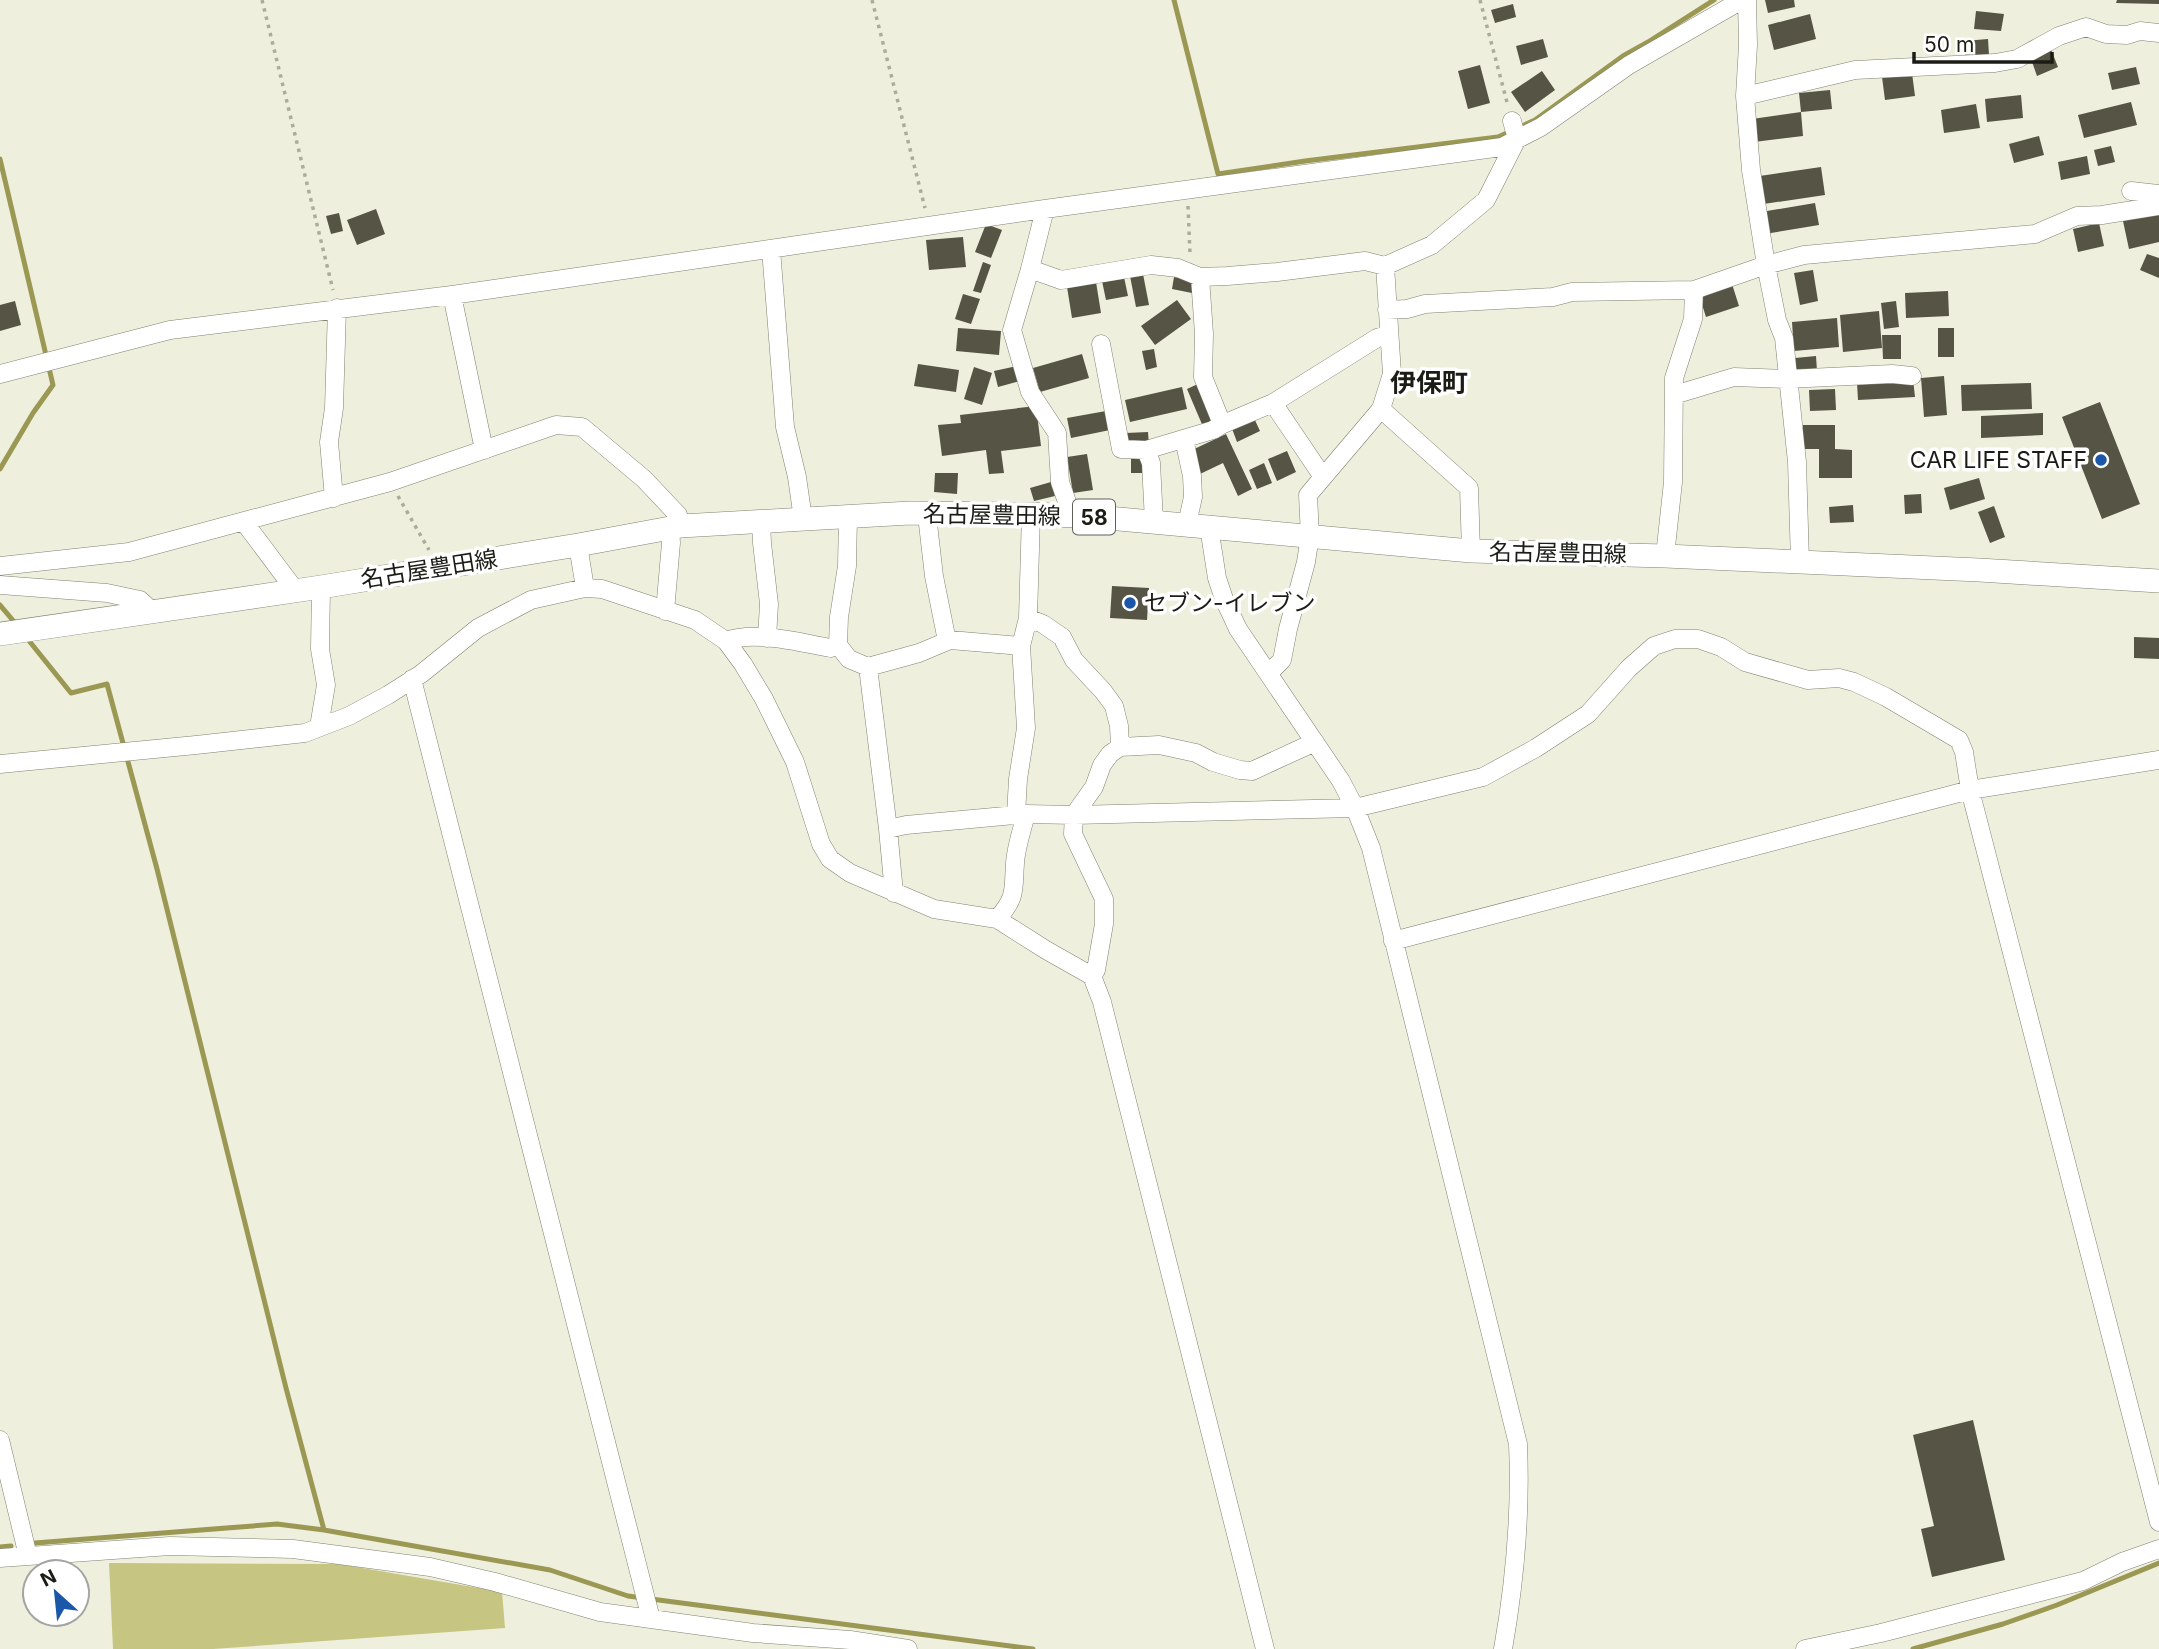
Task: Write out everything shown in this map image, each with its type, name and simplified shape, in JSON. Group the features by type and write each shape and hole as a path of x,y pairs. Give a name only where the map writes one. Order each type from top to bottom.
{"main road":[{"name":"名古屋豊田線","path":"4,634 321,587 676,527 929,513 1031,514 1154,521 1471,551 1665,556 2159,581"}],"street":[{"path":"0,374 170,330 452,295 1045,209 1502,147 1515,131 1541,127 1629,65 1744,0 1748,45 1745,96 1751,170 1766,265 1777,320 1784,338 1797,462 1800,562"},
{"path":"1745,96 1855,70 2017,59 2059,36 2086,27 2106,34 2127,35 2140,31 2159,33"},
{"path":"1030,269 1061,280 1151,265 1178,268 1193,274 1277,272 1365,261 1385,266 1432,246 1486,200 1515,131"},
{"path":"2131,191 2159,194"},
{"path":"1388,310 1425,304 1553,297 1572,292 1694,290 1804,255 2035,233 2077,216 2159,206"},
{"path":"1045,209 1012,330 1030,392 1058,433 1060,482 1072,516"},
{"path":"771,249 785,427 797,477 803,519"},
{"path":"1269,673 1282,660 1306,562 1310,536 1308,495 1381,409 1392,374 1385,266"},
{"path":"1193,274 1204,334 1203,377 1222,424"},
{"path":"1665,556 1673,482 1674,378 1693,319 1694,290"},
{"path":"452,295 484,450"},
{"path":"334,498 329,442 334,408 337,308"},
{"path":"1101,344 1121,449 1146,450 1213,430 1273,403 1377,338 1389,334"},
{"path":"1674,396 1734,377 1787,379 1892,374 1912,376"},
{"path":"1273,403 1323,477"},
{"path":"1381,409 1469,488 1471,551"},
{"path":"0,566 129,552 390,482 556,425 582,427 644,479 678,515 671,543 665,611"},
{"path":"1184,439 1198,525 1224,599 1238,629 1341,781 1371,848 1518,1444 1520,1493 1503,1649"},
{"path":"1146,450 1151,463 1154,521"},
{"path":"929,513 934,576 947,641"},
{"path":"997,919 1010,906 1015,884 1021,815 1018,779 1026,728 1021,646 1028,618 1031,514"},
{"path":"848,516 847,566 839,617 838,645 849,659 868,667 919,653 950,640 1021,646"},
{"path":"761,521 769,604 767,638"},
{"path":"244,522 295,590"},
{"path":"578,545 585,588"},
{"path":"0,585 107,593 140,600 153,612"},
{"path":"319,727 326,685 320,649 321,587"},
{"path":"0,764 305,733 349,716 412,679 478,628 531,600 585,588 602,589 695,620 726,641 764,699 795,762 817,834 830,859 850,873 934,909 997,919 1091,976 1102,1002 1265,1649"},
{"path":"1028,618 1062,637 1074,660 1114,706 1120,747"},
{"path":"726,641 738,637 767,638 831,648 838,645"},
{"path":"888,830 906,825 1021,815 1354,808 1483,777 1536,748 1588,714 1629,668 1654,646 1675,639 1698,639 1721,647 1745,662 1808,680 1839,678 1854,682 1885,697 1959,740 1964,752 1970,790 2159,1522"},
{"path":"868,667 894,893"},
{"path":"412,679 649,1615"},
{"path":"1091,976 1096,971 1104,924 1104,899 1073,834 1073,815 1094,787 1110,754 1120,747 1159,746 1196,753 1213,762 1252,771 1315,742"},
{"path":"1393,941 1970,790 2159,760"},
{"path":"0,1440 28,1556"},
{"path":"0,1558 170,1546 293,1549 430,1567 495,1582 600,1612 649,1615 753,1633 850,1640 908,1649"},
{"path":"1805,1649 1881,1633 2083,1581 2122,1562 2159,1549"}],"path":[{"path":"262,0 337,308"},
{"path":"872,0 926,209 927,226"},
{"path":"1480,0 1515,131"},
{"path":"1187,190 1193,274"},
{"path":"390,482 439,567"}],"shaded area":[{"path":"109,1563 339,1564 502,1592 505,1628 213,1649 113,1649"}],"building":[{"path":"1765,0 1794,0 1795,7 1768,13"},
{"path":"2117,0 2159,0 2159,4 2116,3"},
{"path":"1513,4 1516,17 1495,23 1491,10"},
{"path":"1976,11 2004,14 2001,31 1974,29"},
{"path":"1810,14 1816,39 1774,50 1768,25"},
{"path":"1543,39 1548,57 1521,65 1516,46"},
{"path":"1988,39 1989,55 1965,56 1964,41"},
{"path":"2050,47 2058,67 2037,76 2030,56"},
{"path":"1480,65 1490,103 1468,109 1458,71"},
{"path":"2136,67 2140,84 2112,90 2108,73"},
{"path":"1542,71 1555,90 1525,112 1511,92"},
{"path":"1912,73 1915,96 1885,100 1882,77"},
{"path":"1830,90 1832,109 1801,112 1799,93"},
{"path":"2021,95 2023,118 1987,122 1985,99"},
{"path":"2131,102 2137,125 2084,138 2078,115"},
{"path":"1976,104 1980,128 1944,133 1941,110"},
{"path":"1801,112 1803,136 1754,142 1752,119"},
{"path":"2039,136 2044,155 2014,163 2009,144"},
{"path":"2111,146 2115,162 2098,166 2094,150"},
{"path":"2087,156 2090,174 2061,180 2058,162"},
{"path":"1821,167 1825,195 1757,205 1753,177"},
{"path":"1815,203 1819,225 1765,234 1761,212"},
{"path":"376,209 385,234 357,245 347,220"},
{"path":"339,213 343,231 331,234 326,216"},
{"path":"2159,213 2159,242 2129,249 2123,221"},
{"path":"2099,223 2104,246 2078,252 2073,229"},
{"path":"986,224 1002,230 991,258 975,252"},
{"path":"963,237 966,267 929,270 926,240"},
{"path":"2147,254 2159,258 2159,278 2140,270"},
{"path":"983,262 991,265 981,293 973,291"},
{"path":"1813,270 1818,301 1800,305 1794,273"},
{"path":"1143,274 1149,305 1136,307 1130,276"},
{"path":"1124,277 1128,296 1106,300 1102,281"},
{"path":"1174,277 1194,281 1192,293 1172,289"},
{"path":"1096,282 1101,313 1072,318 1067,287"},
{"path":"1732,284 1739,306 1706,317 1699,295"},
{"path":"1948,291 1949,316 1906,318 1905,293"},
{"path":"963,294 980,299 971,324 955,319"},
{"path":"1177,300 1191,319 1155,345 1141,326"},
{"path":"15,301 21,325 0,331 0,305"},
{"path":"1896,301 1899,327 1884,329 1881,303"},
{"path":"1879,311 1882,348 1843,352 1840,315"},
{"path":"1837,318 1839,347 1794,351 1792,322"},
{"path":"958,328 1001,331 999,355 956,351"},
{"path":"1938,328 1954,328 1954,357 1938,357"},
{"path":"1882,335 1901,335 1901,359 1883,359"},
{"path":"1154,349 1157,367 1146,370 1142,351"},
{"path":"1082,354 1089,378 1040,392 1033,368"},
{"path":"1816,356 1817,371 1796,373 1795,358"},
{"path":"918,364 959,370 956,392 914,386"},
{"path":"1017,366 1020,381 998,387 994,371"},
{"path":"974,367 992,373 982,405 964,399"},
{"path":"1944,376 1947,415 1924,417 1921,378"},
{"path":"1913,379 1915,397 1858,400 1857,383"},
{"path":"1200,383 1218,424 1204,429 1187,389"},
{"path":"2031,383 2032,409 1962,411 1961,385"},
{"path":"1182,387 1187,409 1130,422 1125,400"},
{"path":"1835,389 1836,410 1810,411 1809,390"},
{"name":"CAR LIFE STAFF","path":"2100,402 2140,504 2102,519 2062,417"},
{"path":"1036,406 1041,446 1001,451 1004,473 989,474 986,450 942,456 938,425 961,423 960,415"},
{"path":"1106,411 1110,430 1071,438 1067,418"},
{"path":"2043,413 2043,435 1981,438 1981,416"},
{"path":"1253,416 1260,431 1237,442 1231,426"},
{"path":"1803,425 1835,425 1835,449 1852,450 1852,478 1819,478 1819,449 1803,449"},
{"path":"1148,432 1149,446 1127,447 1126,433"},
{"path":"1226,434 1252,489 1238,496 1223,463 1200,474 1190,451"},
{"path":"1287,451 1296,472 1277,481 1268,459"},
{"path":"1087,454 1093,490 1073,493 1067,457"},
{"path":"1131,457 1145,457 1145,473 1131,473"},
{"path":"1264,463 1272,483 1257,489 1249,470"},
{"path":"935,473 958,473 957,494 934,492"},
{"path":"1979,478 1985,499 1950,510 1944,488"},
{"path":"1051,482 1055,496 1034,501 1030,488"},
{"path":"1921,494 1922,513 1905,514 1904,495"},
{"path":"1853,505 1854,522 1830,523 1829,507"},
{"path":"1994,506 2005,537 1990,543 1978,512"},
{"name":"セブン-イレブン","path":"1112,586 1149,588 1147,620 1110,618"},
{"path":"2134,637 2159,638 2159,659 2134,658"},
{"path":"1973,1420 2005,1560 1932,1577 1921,1529 1934,1526 1913,1435"}],"waterway":[{"path":"1174,0 1218,174 1498,137 1535,120 1623,56 1714,0"},
{"path":"0,159 53,385 0,469"},
{"path":"0,605 16,624"},
{"path":"26,637 71,693 107,684 157,869 324,1530 550,1570 628,1596 1033,1649"},
{"path":"35,1543 277,1524 324,1530"},
{"path":"0,1547 11,1546"},
{"path":"1913,1649 2003,1624 2159,1563"}],"place":[{"name":"CAR LIFE STAFF","path":"2101,460"},
{"name":"セブン-イレブン","path":"1130,603"}],"district":[{"name":"伊保町","path":"1429,382"}]}
